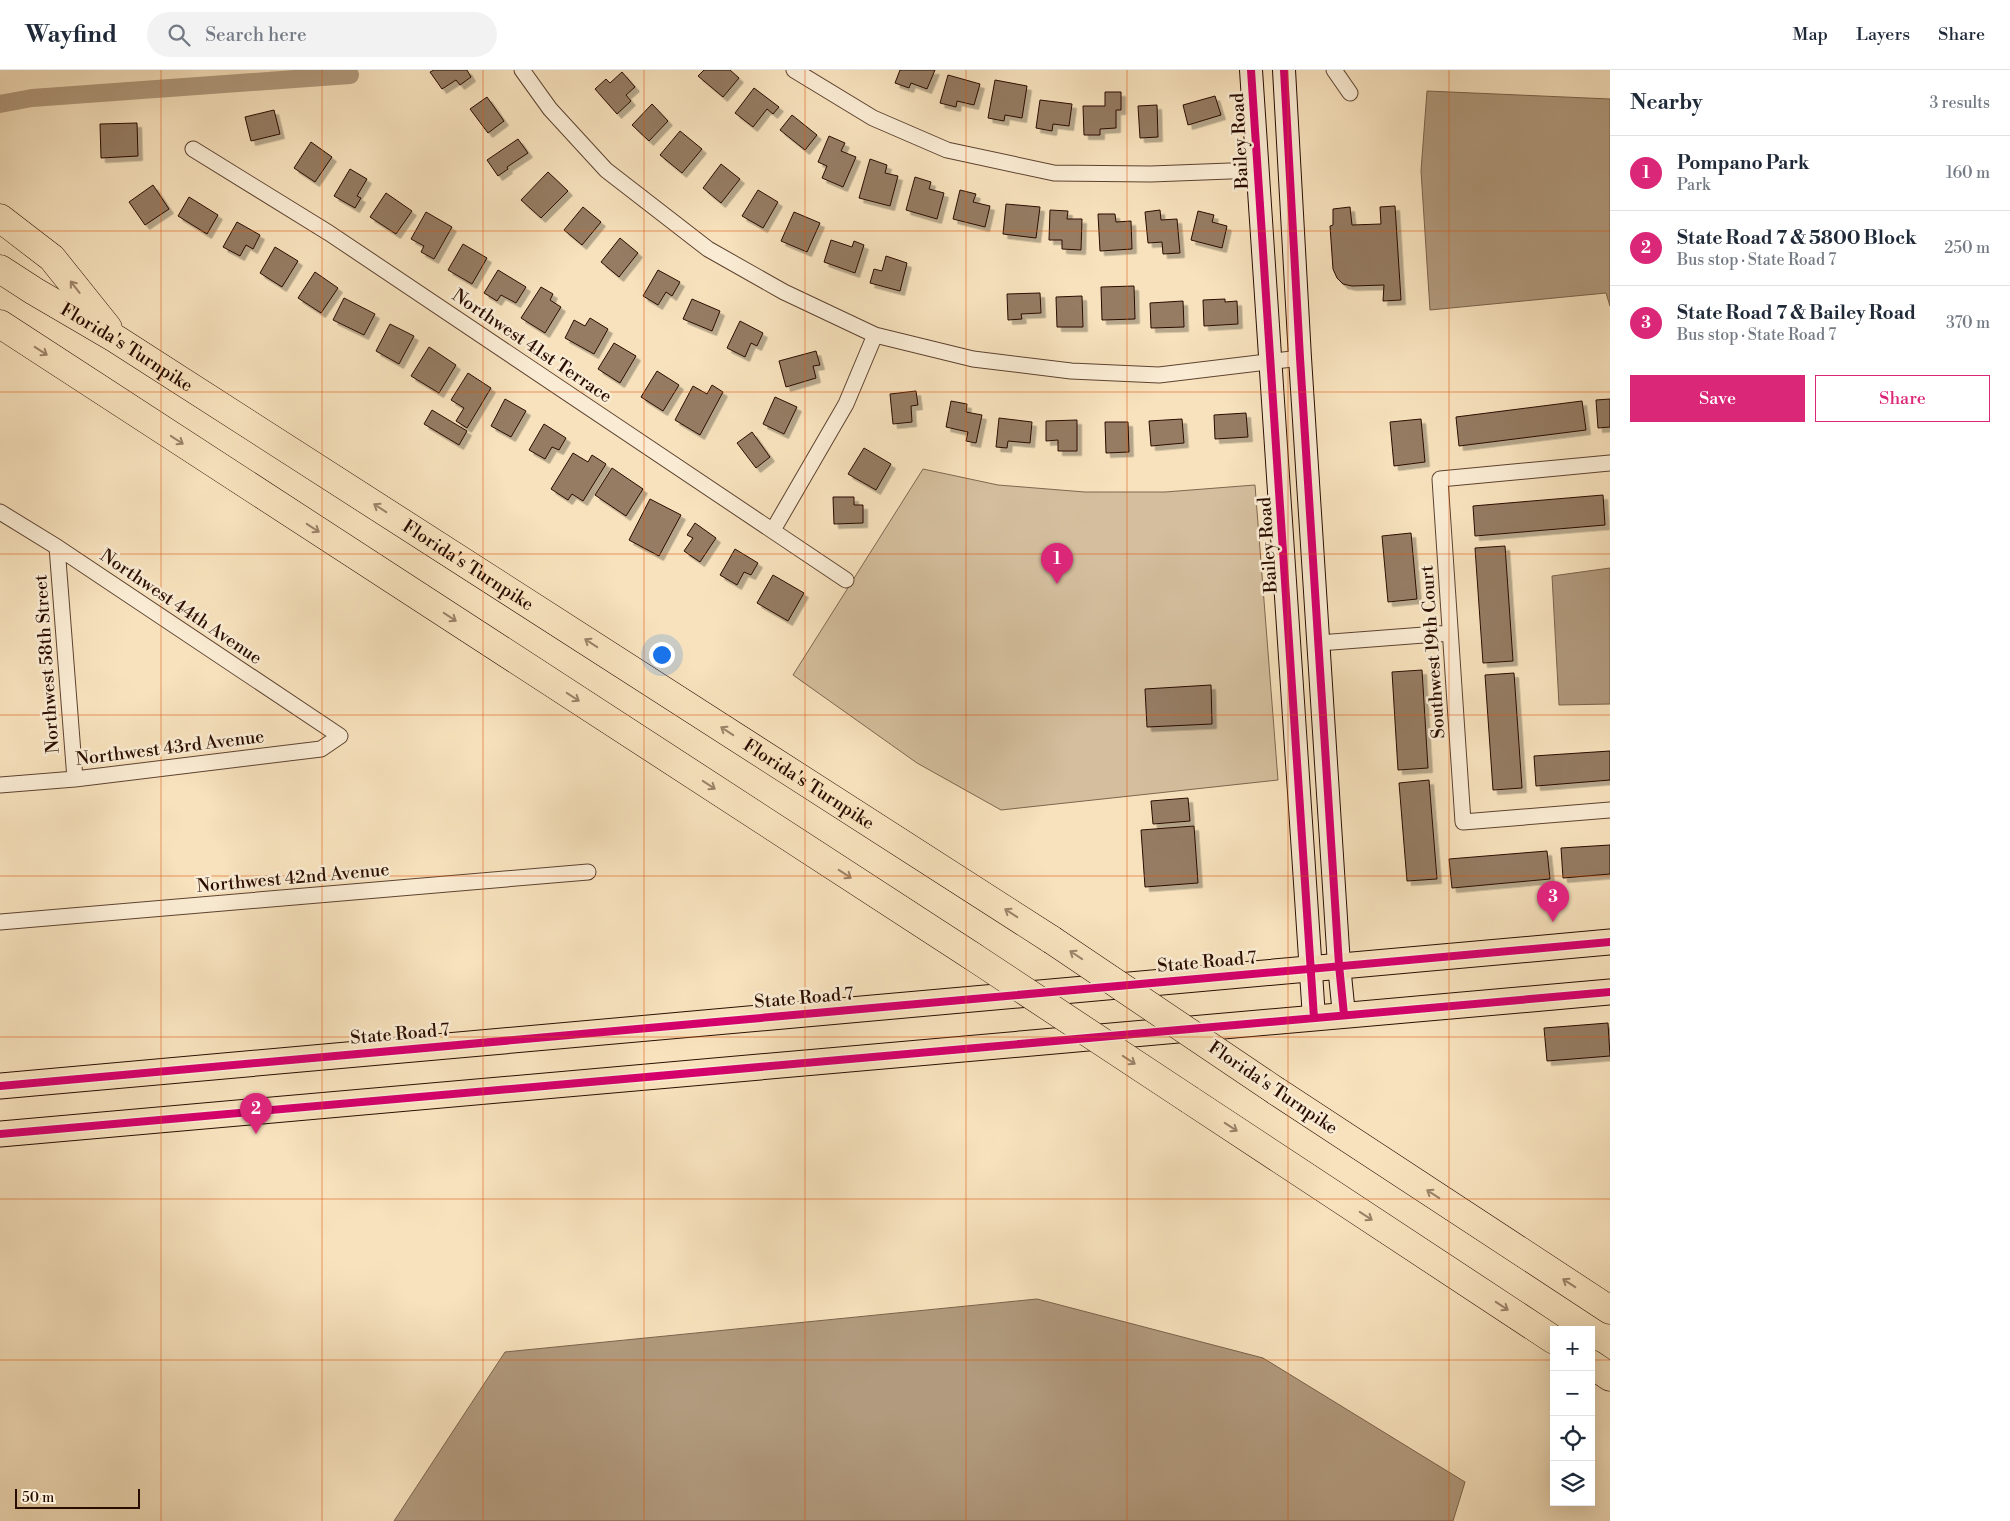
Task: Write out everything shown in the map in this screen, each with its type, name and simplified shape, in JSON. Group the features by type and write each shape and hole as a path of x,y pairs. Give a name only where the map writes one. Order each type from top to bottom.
{"highway":[{"path":"0,218 52,258 116,339"},
{"name":"Florida's Turnpike","path":"0,269 116,339 1052,940 1610,1310"},
{"path":"0,324 972,956 1550,1337"},
{"path":"1595,1367 1610,1377"}],"main road":[{"name":"State Road 7","path":"0,1086 1610,942"},
{"path":"0,1134 1610,992"}],"street":[{"path":"522,70 550,108 606,170 708,249 784,292 875,335 973,359 1071,371 1159,375 1300,358"},
{"path":"794,70 872,118 947,150 1054,174 1152,174 1256,170"},
{"name":"Bailey Road","path":"1250,70 1314,1018"},
{"path":"1284,70 1309,507 1339,965 1344,1015"},
{"path":"1334,70 1350,92"},
{"name":"Northwest 41st Terrace","path":"193,149 329,233 846,580"},
{"path":"773,530 846,404 875,335"},
{"name":"Southwest 19th Court","path":"1610,463 1440,479 1463,822 1610,810"},
{"path":"1280,509 1309,507"},
{"name":"Northwest 44th Avenue","path":"0,512 57,547 340,736"},
{"name":"Northwest 58th Street","path":"57,547 74,779"},
{"path":"1319,643 1450,633"},
{"name":"Northwest 43rd Avenue","path":"0,785 74,779 321,749 340,736"},
{"name":"Northwest 42nd Avenue","path":"0,922 588,872"}],"shaded area":[{"path":"1427,91 1610,99 1610,306 1606,293 1430,310 1421,171"},
{"path":"923,469 998,485 1085,492 1165,492 1255,485 1278,780 1001,810 917,763 793,675"},
{"path":"1610,568 1610,704 1559,705 1552,576"},
{"path":"1037,1299 1263,1358 1465,1482 1453,1521 394,1521 505,1352"}],"building":[{"path":"434,70 467,70 471,77 460,85 456,80 442,89 430,72"},
{"path":"704,70 730,70 739,78 723,97 698,76"},
{"path":"900,70 935,70 927,89 911,83 909,88 895,83"},
{"path":"622,72 635,87 626,95 631,101 617,114 595,89 606,79 610,83"},
{"path":"948,75 980,84 974,105 957,101 956,107 940,103"},
{"path":"995,80 1027,86 1022,118 1005,115 1004,121 988,118"},
{"path":"754,88 779,107 773,114 767,109 753,127 735,113"},
{"path":"1105,92 1121,92 1121,110 1116,110 1116,128 1100,129 1100,135 1084,135 1083,106 1105,106"},
{"path":"1215,96 1221,115 1188,125 1183,105"},
{"path":"487,97 504,121 488,133 470,109"},
{"path":"1040,100 1072,104 1069,126 1053,124 1052,131 1036,128"},
{"path":"652,104 668,121 649,141 632,125"},
{"path":"1157,105 1158,137 1140,138 1138,106"},
{"path":"274,110 280,134 251,141 245,117"},
{"path":"792,115 817,135 805,150 780,130"},
{"path":"137,123 138,156 101,158 100,124"},
{"path":"680,131 702,149 682,173 660,155"},
{"path":"829,136 845,143 841,151 856,157 843,187 822,178 827,166 818,162"},
{"path":"518,139 528,153 507,167 508,169 498,176 487,160"},
{"path":"311,142 332,157 315,182 294,168"},
{"path":"870,159 887,165 885,173 898,176 890,206 859,198"},
{"path":"721,164 740,179 721,203 703,188"},
{"path":"350,169 367,179 357,196 361,198 355,208 334,196"},
{"path":"548,172 568,191 541,218 521,200"},
{"path":"915,177 931,182 929,189 944,193 937,219 906,210"},
{"path":"153,185 169,209 145,225 129,202"},
{"path":"758,190 778,202 763,228 742,216"},
{"path":"960,190 976,194 973,202 990,206 985,227 953,219"},
{"path":"386,193 412,211 396,234 370,217"},
{"path":"189,197 218,215 207,234 178,216"},
{"path":"1006,204 1040,207 1036,238 1003,234"},
{"path":"1395,206 1401,300 1383,301 1384,285 1352,286 1343,284 1337,278 1333,269 1330,226 1333,225 1333,209 1350,207 1352,225 1381,224 1380,207"},
{"path":"583,207 601,222 582,245 564,230"},
{"path":"1050,210 1068,211 1067,219 1082,219 1081,250 1062,249 1062,240 1049,240"},
{"path":"1160,210 1161,220 1177,219 1180,253 1163,254 1162,242 1148,243 1145,212"},
{"path":"1198,211 1214,215 1212,222 1227,226 1222,248 1191,240"},
{"path":"426,212 452,227 434,259 421,252 424,246 411,239"},
{"path":"794,212 820,223 807,252 781,241"},
{"path":"1098,214 1115,214 1116,222 1131,221 1132,249 1100,251"},
{"path":"237,222 260,235 253,249 246,245 240,256 223,247"},
{"path":"620,238 638,253 619,277 601,262"},
{"path":"831,240 852,247 854,241 864,245 855,273 824,262"},
{"path":"463,244 487,258 472,284 448,270"},
{"path":"275,247 298,261 282,287 260,273"},
{"path":"886,256 907,263 900,291 870,283 874,269 882,271"},
{"path":"498,270 526,287 516,303 501,295 497,301 484,293"},
{"path":"658,270 680,282 672,296 666,292 658,305 643,296"},
{"path":"315,272 338,288 321,313 298,298"},
{"path":"1134,286 1135,319 1102,320 1101,287"},
{"path":"541,287 553,294 550,300 561,307 545,333 521,318"},
{"path":"1040,293 1041,313 1021,314 1022,319 1008,320 1007,294"},
{"path":"1082,296 1083,327 1057,327 1056,297"},
{"path":"344,298 375,314 364,335 333,320"},
{"path":"692,299 720,311 712,331 683,319"},
{"path":"1225,299 1225,302 1237,301 1238,324 1204,326 1203,300"},
{"path":"1183,301 1184,327 1151,328 1150,303"},
{"path":"590,318 608,329 594,354 565,338 574,320 585,326"},
{"path":"740,321 763,333 757,346 751,343 745,357 727,348"},
{"path":"390,324 414,336 399,364 376,351"},
{"path":"614,343 636,356 620,383 598,369"},
{"path":"429,347 456,365 439,393 411,376"},
{"path":"816,351 820,365 813,366 816,378 786,387 779,361"},
{"path":"657,371 679,385 663,411 641,397"},
{"path":"468,373 491,388 467,428 456,421 464,408 451,400"},
{"path":"712,385 723,392 700,435 675,420 693,386 707,394"},
{"path":"916,391 918,405 911,406 912,422 893,424 890,394"},
{"path":"775,397 797,407 784,434 763,424"},
{"path":"505,399 526,411 511,437 491,426"},
{"path":"1610,399 1610,427 1598,428 1596,400"},
{"path":"951,401 967,404 966,412 982,415 976,443 966,441 968,432 946,427"},
{"path":"1582,401 1586,430 1459,446 1456,417"},
{"path":"432,410 467,431 459,445 424,424"},
{"path":"1246,413 1248,437 1215,439 1214,415"},
{"path":"999,418 1032,422 1030,443 1008,441 1007,448 996,447"},
{"path":"1182,419 1184,443 1151,446 1149,421"},
{"path":"1421,419 1425,462 1394,466 1390,422"},
{"path":"1077,420 1077,451 1058,451 1058,440 1046,441 1046,421"},
{"path":"1105,422 1128,422 1129,452 1106,453"},
{"path":"544,424 566,438 559,450 552,447 545,459 529,450"},
{"path":"752,432 770,457 756,468 737,443"},
{"path":"864,448 891,464 876,490 848,474"},
{"path":"573,453 588,462 592,455 606,464 583,501 572,494 568,500 551,489"},
{"path":"612,468 643,489 626,516 595,495"},
{"path":"1603,495 1605,525 1475,536 1473,506"},
{"path":"833,497 854,497 854,505 863,505 863,523 834,524"},
{"path":"650,499 681,515 659,556 629,540"},
{"path":"695,523 716,538 700,562 684,551 693,538 687,535"},
{"path":"1411,533 1417,599 1388,602 1382,536"},
{"path":"1505,546 1513,661 1483,663 1475,548"},
{"path":"735,549 758,563 751,575 744,572 737,585 720,575"},
{"path":"773,575 804,593 788,621 757,603"},
{"path":"1422,670 1428,768 1398,770 1392,672"},
{"path":"1514,673 1522,788 1493,790 1485,675"},
{"path":"1211,685 1212,724 1147,727 1145,689"},
{"path":"1610,751 1610,780 1536,786 1534,756"},
{"path":"1429,780 1437,879 1407,881 1399,783"},
{"path":"1188,798 1190,821 1153,824 1151,801"},
{"path":"1194,826 1198,883 1145,887 1141,830"},
{"path":"1610,845 1610,874 1563,878 1561,848"},
{"path":"1547,851 1550,879 1452,888 1449,859"},
{"path":"1608,1023 1610,1056 1547,1061 1544,1028"}],"waterway":[{"path":"0,104 32,98 350,75"}],"cycle path":[{"path":"1251,70 1314,1018"},
{"path":"1284,70 1300,358 1339,965 1344,1015"},
{"path":"0,1086 1610,942"},
{"path":"0,1134 1610,992"}],"place":[{"name":"Pompano Park","path":"1057,584"},
{"name":"State Road 7 & Bailey Road","path":"1553,922"},
{"name":"State Road 7 & 5800 Block","path":"256,1134"}]}
